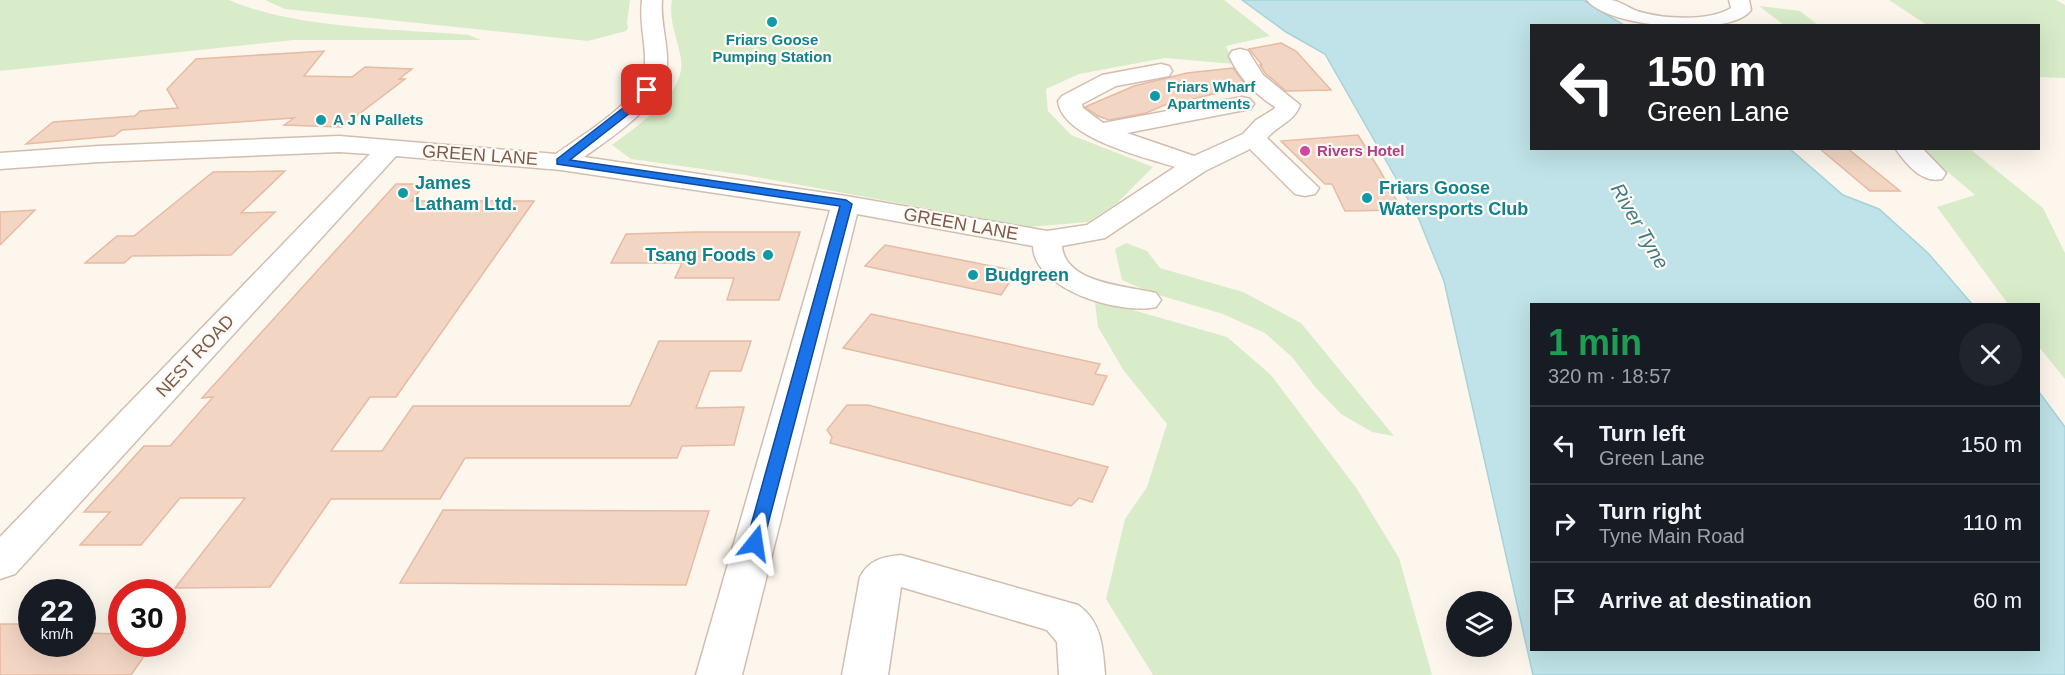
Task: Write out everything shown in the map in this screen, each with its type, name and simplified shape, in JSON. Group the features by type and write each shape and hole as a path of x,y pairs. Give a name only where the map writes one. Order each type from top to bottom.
{"street":[{"path":"561,162 632,106 647,90 654,74 655,62 650,11 652,0"},
{"path":"1597,0 1624,15 1657,22 1685,23 1719,23 1738,13 1742,7 1739,0"},
{"name":"GREEN LANE","path":"0,161 110,153 334,144 390,148 561,162 846,204 1047,240 1095,232 1196,165 1252,139 1265,125 1285,112 1287,105 1258,83 1244,67 1240,56"},
{"path":"1161,71 1110,80 1070,101 1072,111 1084,122 1101,131 1196,165"},
{"path":"1101,131 1242,104"},
{"path":"1252,139 1267,150 1305,188"},
{"name":"NEST ROAD","path":"0,563 390,148"},
{"path":"1909,150 1934,173"},
{"path":"718,675 846,204"},
{"path":"1047,240 1049,258 1080,286 1145,300"},
{"path":"865,675 881,577 889,572 901,571 1062,617 1072,623 1079,633 1082,675"}],"green space":[{"path":"0,0 229,0 256,10 315,22 469,35 481,40 293,40 0,71"},
{"path":"265,0 630,0 626,31 588,41 285,9"},
{"path":"672,0 1224,0 1270,36 1226,46 1234,64 1165,58 1079,74 1046,89 1048,111 1071,135 1153,167 1117,203 1088,222 1029,227 745,175 631,159 612,145 658,108 676,84 681,72 681,59 671,15"},
{"path":"1889,0 2056,0 2065,5 2065,78 2040,77 2040,24 1925,24"},
{"path":"1759,6 1800,11 1817,24 1783,24"},
{"path":"1922,150 1971,150 2043,208 2065,253 2065,379 2040,348 2040,303 2007,303 1937,207 1975,195"},
{"path":"1126,243 1147,251 1160,268 1243,292 1301,323 1394,436 1372,432 1341,414 1316,388 1292,357 1265,333 1223,314 1152,293 1122,280 1115,249"},
{"path":"1095,303 1133,310 1227,337 1271,375 1357,489 1399,558 1432,675 1153,675 1106,599 1125,519 1147,487 1167,424 1124,371 1098,327"}],"water":[{"name":"River Tyne","path":"1242,0 1583,0 1622,24 1530,24 1530,150 1791,150 1843,195 1879,209 1928,253 1971,303 1530,303 1530,651 2040,651 2040,393 2065,427 2065,675 1533,675 1444,281 1418,217 1325,54 1286,32"}],"building":[{"name":"Friars Wharf Apartments","path":"1281,43 1296,51 1331,90 1286,91 1265,73 1260,65 1262,65 1249,49"},
{"path":"324,51 304,76 352,77 365,67 412,69 399,79 405,79 342,127 284,125 294,118 122,130 114,136 26,144 53,122 135,116 140,111 178,108 167,89 196,59"},
{"name":"Friars Wharf Apartments","path":"1233,68 1249,89 1213,94 1177,103 1174,101 1146,113 1109,120 1085,107 1134,86 1187,73"},
{"path":"1358,135 1402,210 1345,211 1332,184 1325,184 1281,141"},
{"path":"1821,150 1849,150 1900,191 1870,191"},
{"path":"285,171 241,213 275,212 231,255 132,256 124,263 85,263 117,236 134,236 213,172"},
{"path":"396,184 425,184 411,201 534,201 396,397 370,397 331,451 382,451 413,406 630,406 659,341 751,341 741,371 710,371 696,408 744,407 734,445 682,446 677,458 465,458 440,499 331,499 270,587 186,588 186,579 182,579 245,498 180,498 141,545 80,545 110,512 84,512 144,446 170,446 213,397 202,398"},
{"path":"35,210 0,245 0,212"},
{"path":"800,232 779,300 727,300 734,278 675,278 682,263 611,263 626,234"},
{"path":"885,245 1017,271 1001,295 865,266"},
{"path":"871,314 1100,364 1095,374 1107,376 1093,405 843,348"},
{"path":"847,405 868,405 1108,467 1092,502 1079,498 1071,506 830,443 832,437 827,430"},
{"path":"443,510 709,511 686,585 400,583"},
{"path":"0,624 18,624 18,657 96,657 96,633 108,634 108,657 144,657 131,675 0,675"}],"place":[{"name":"Friars Goose Pumping Station","path":"772,22"},
{"name":"Friars Wharf Apartments","path":"1155,96"},
{"name":"A J N Pallets","path":"321,120"},
{"name":"Rivers Hotel","path":"1305,151"},
{"name":"James Latham Ltd.","path":"403,193"},
{"name":"Friars Goose Watersports Club","path":"1367,198"},
{"name":"Tsang Foods","path":"768,255"},
{"name":"Budgreen","path":"973,275"}],"route":[{"path":"647,90 632,106 561,162 846,204 755,543"}]}
